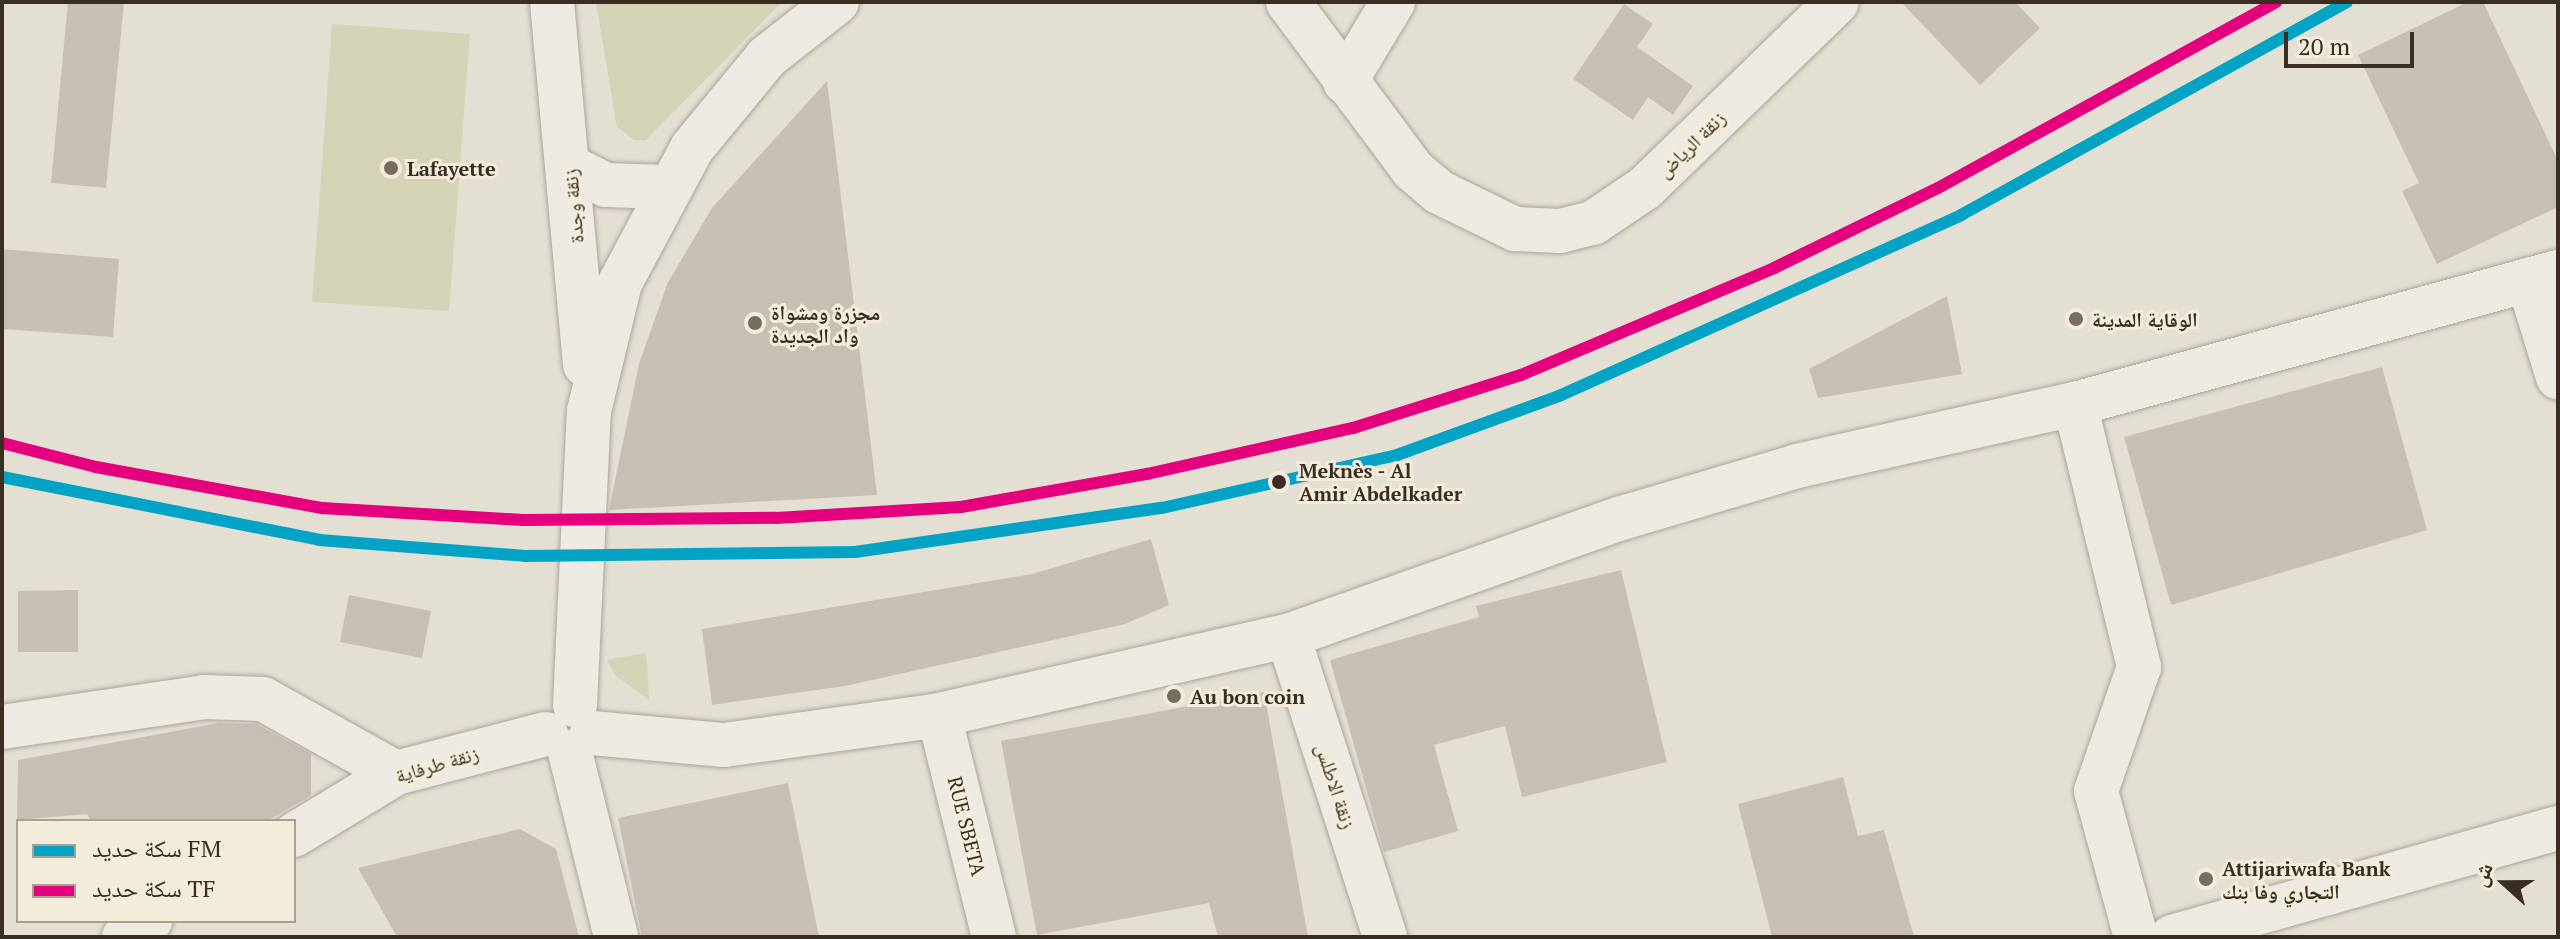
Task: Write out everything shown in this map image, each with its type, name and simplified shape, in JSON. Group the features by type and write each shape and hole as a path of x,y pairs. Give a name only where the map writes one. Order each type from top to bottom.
{"street":[{"name":"زنقة وجدة","path":"552,2 570,167 589,411"},
{"path":"616,937 571,731 589,411 620,283 666,187 767,57 837,2"},
{"name":"زنقة الرياض","path":"1288,2 1413,170 1473,212 1515,229 1560,231 1593,223 1645,188 1837,2"},
{"path":"1345,82 1393,2"},
{"path":"570,167 606,185 666,187"},
{"path":"2543,276 2558,377"},
{"name":"زنقة طرفاية","path":"296,834 396,773 571,731 724,745 939,715 1288,636 1622,518 1782,470 2075,404 2543,276"},
{"path":"2075,404 2139,667 2096,791 2136,937"},
{"name":"زنقة الاطلس","path":"1288,636 1385,937"},
{"path":"2,727 204,697 263,699 396,773"},
{"name":"RUE SBETA","path":"939,715 994,937"},
{"path":"2172,937 2558,828"},
{"path":"124,937 147,923"}],"green space":[{"path":"596,2 782,2 646,140 634,140 617,127"},
{"name":"Lafayette","path":"332,24 470,34 449,311 312,302"},
{"path":"645,653 649,700 615,675 607,660"}],"building":[{"path":"68,2 124,2 106,188 51,183"},
{"path":"1901,2 2015,2 2040,28 1980,85"},
{"path":"2468,2 2483,2 2558,161 2558,207 2437,264 2402,191 2419,183 2358,55"},
{"path":"1624,4 1653,24 1637,47 1693,86 1673,115 1648,97 1633,120 1573,79"},
{"name":"مجزرة ومشواة واد الجديدة","path":"827,81 877,495 609,510 639,364 668,282 712,208"},
{"path":"2,249 119,259 113,337 2,329"},
{"path":"1947,296 1962,374 1818,398 1809,369"},
{"path":"2382,367 2427,530 2171,605 2124,437"},
{"path":"1151,539 1169,605 1125,624 845,686 712,705 702,629 1032,574"},
{"path":"1621,570 1667,762 1522,797 1505,726 1434,745 1458,831 1384,852 1330,660 1479,617 1476,606"},
{"path":"78,590 78,652 18,652 18,591"},
{"path":"349,595 431,611 422,658 340,642"},
{"path":"1264,692 1308,937 1218,937 1209,903 1037,935 1001,741"},
{"path":"219,723 256,724 311,754 311,795 270,819 90,819 87,814 17,819 18,760"},
{"path":"1843,777 1858,836 1884,830 1914,937 1772,937 1738,804"},
{"path":"788,783 819,937 642,937 618,818"},
{"path":"520,829 556,849 579,937 397,937 358,868"}],"rail line":[{"name":"TF","path":"2,443 96,467 322,508 524,520 776,518 961,507 1147,474 1353,428 1521,375 1774,268 1938,188 2276,2"},
{"name":"FM","path":"2,477 319,540 525,556 855,552 1162,508 1397,455 1559,396 1961,215 2347,2"}],"place":[{"name":"Lafayette","path":"391,168"},
{"name":"الوقاية المدينة","path":"2076,319"},
{"name":"مجزرة ومشواة واد الجديدة","path":"755,323"},
{"name":"Meknès - Al Amir Abdelkader","path":"1279,482"},
{"name":"Au bon coin","path":"1174,696"},
{"name":"Attijariwafa Bank التجاري وفا بنك","path":"2206,879"}]}
